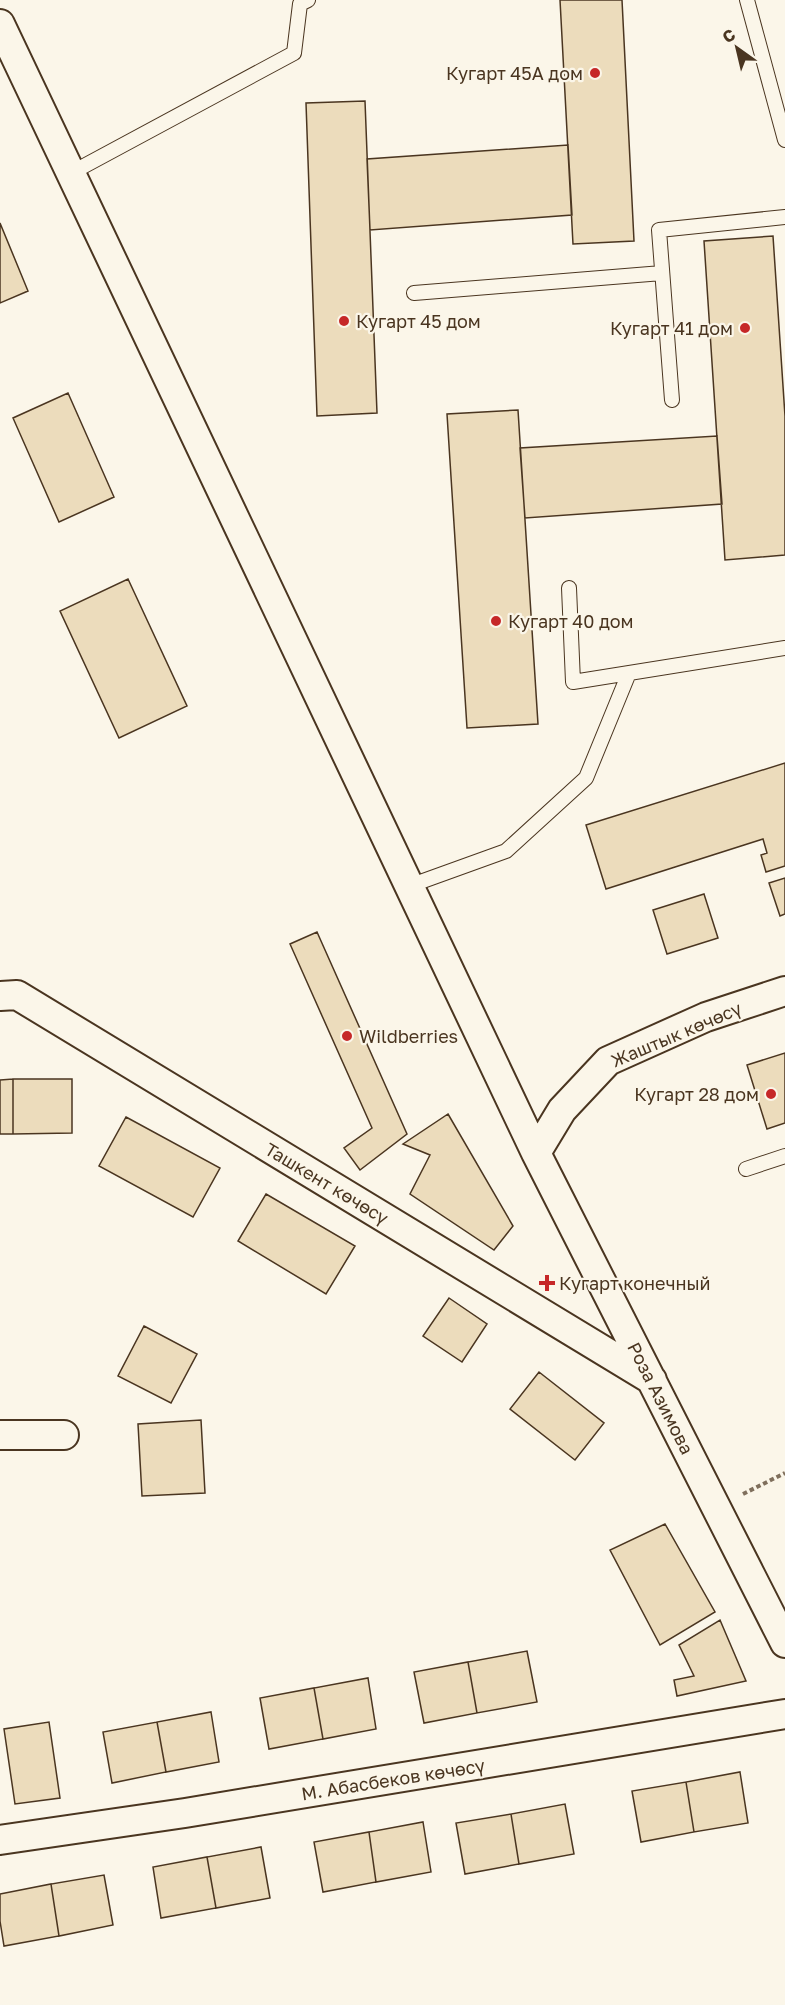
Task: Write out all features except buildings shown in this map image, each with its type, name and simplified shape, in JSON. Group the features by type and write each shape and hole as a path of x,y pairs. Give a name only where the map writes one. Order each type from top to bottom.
{"street":[{"name":"Роза Азимова","path":"0,24 536,1153 785,1643"},
{"name":"Жаштык көчөсү","path":"536,1153 561,1110 608,1061 706,1017 785,991"},
{"name":"Ташкент көчөсү","path":"0,996 17,995 652,1380"},
{"path":"0,1435 64,1435"},
{"name":"М. Абасбеков көчөсү","path":"0,1840 208,1809 785,1714"}],"lane":[{"path":"71,173 294,52 300,4 308,0"},
{"path":"747,0 785,140"},
{"path":"672,400 659,230 785,217"},
{"path":"414,292 662,273"},
{"path":"569,588 573,682 785,648"},
{"path":"409,886 506,851 586,778 629,673"},
{"path":"746,1169 785,1156"}],"path":[{"path":"717,1507 785,1473"}],"place":[{"name":"Кугарт 45А дом","path":"595,73"},
{"name":"Кугарт 45 дом","path":"344,321"},
{"name":"Кугарт 41 дом","path":"745,328"},
{"name":"Кугарт 40 дом","path":"496,621"},
{"name":"Wildberries","path":"347,1036"},
{"name":"Кугарт 28 дом","path":"771,1094"},
{"name":"Кугарт конечный","path":"547,1283"}]}
